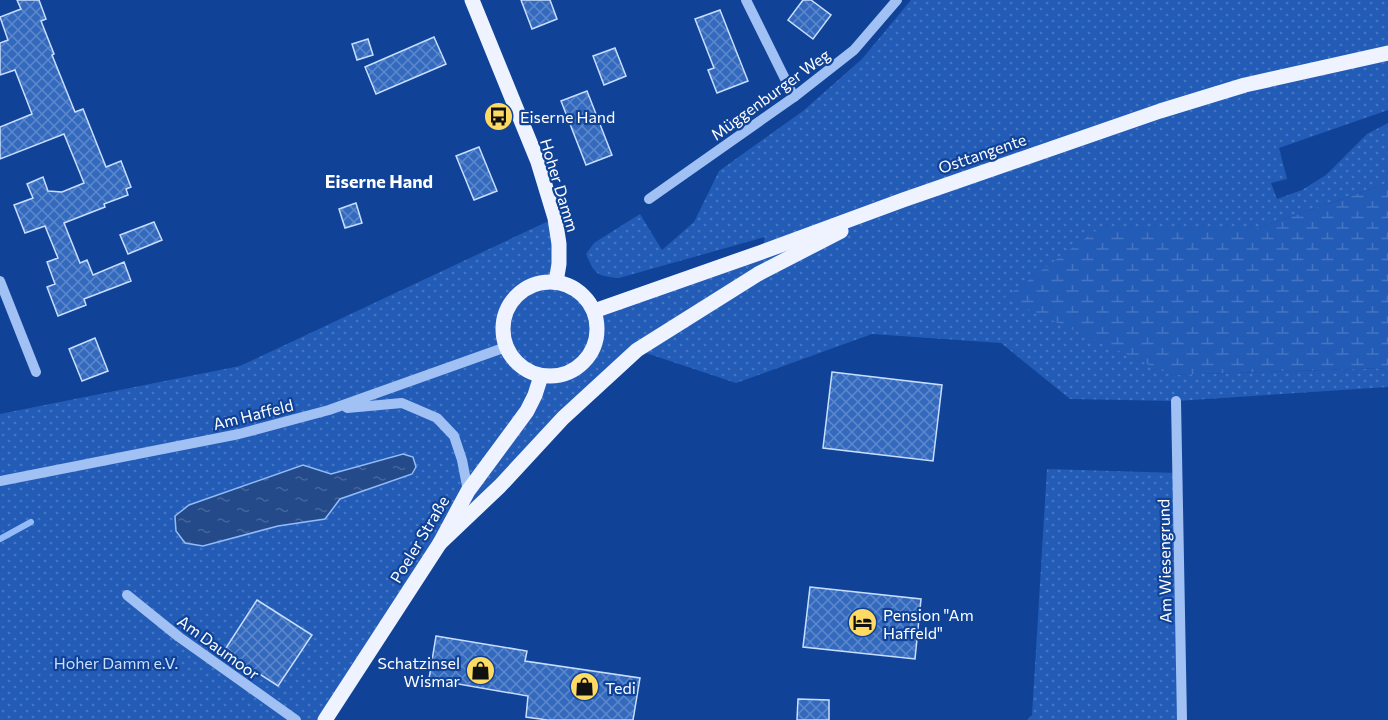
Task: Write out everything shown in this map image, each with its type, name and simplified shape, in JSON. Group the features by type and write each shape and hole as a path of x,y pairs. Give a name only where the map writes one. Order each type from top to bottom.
{"main road":[{"name":"Hoher Damm","path":"472,0 538,162 555,218 559,244 556,282"},
{"name":"Osttangente","path":"594,311 903,200 1170,108 1245,86 1388,53"},
{"path":"440,543 500,486 563,418 638,350 758,274 903,200"},
{"path":"540,282 556,282 571,286 584,295 594,311 598,322 597,338 592,353 582,365 568,373 553,377 541,376 523,368 512,358 506,347 502,328 513,298 526,288 540,282"},
{"name":"Poeler Straße","path":"325,720 440,543 468,492 527,411 541,376"}],"street":[{"path":"746,0 794,97"},
{"name":"Müggenburger Weg","path":"649,199 794,97 854,50 897,0"},
{"path":"0,281 36,372"},
{"name":"Am Haffeld","path":"0,481 239,434 329,410 506,347"},
{"name":"Am Wiesengrund","path":"1176,401 1182,720"},
{"path":"329,410 402,403 437,418 454,436 462,460 468,492"},
{"name":"Am Daumoor","path":"127,595 179,637 296,720"}],"green space":[{"name":"Hoher Damm e.V.","path":"911,0 1388,0 1388,110 1279,148 1287,179 1271,183 1277,199 1302,190 1326,175 1367,134 1388,123 1388,183 1255,229 1098,229 1171,375 1388,368 1388,387 1176,401 1070,399 1001,343 872,334 736,383 637,350 440,543 325,720 0,720 0,414 240,366 555,218 556,275 578,282 591,295 599,309 762,252 765,237 619,278 598,273 586,254 594,243 640,214 662,250 694,222 719,171 803,111 862,59"},
{"path":"1388,183 1388,368 1171,375 1004,298 1098,229 1255,229"},
{"path":"1047,469 1177,473 1182,720 1027,720 1032,715"}],"water":[{"path":"403,454 413,457 416,467 412,474 340,499 325,519 278,526 203,546 185,543 176,531 175,516 189,505 303,465 331,474"}],"building":[{"path":"17,0 39,0 46,19 41,21 75,112 83,109 106,167 121,161 131,187 126,189 128,195 64,223 80,263 87,260 93,275 124,262 131,281 84,299 86,305 58,316 47,287 55,284 47,262 58,258 45,226 25,233 14,205 33,198 27,184 43,177 48,191 62,192 84,183 64,134 0,159 0,127 32,114 15,70 0,75 0,43 8,40 0,17 21,9"},
{"path":"521,0 550,0 557,19 532,29"},
{"path":"803,0 811,0 831,15 813,39 788,20"},
{"path":"720,10 748,81 717,93 708,70 714,68 695,19"},
{"path":"434,37 446,64 376,94 365,67"},
{"path":"368,39 373,55 357,60 352,44"},
{"path":"615,48 626,76 604,85 593,56"},
{"path":"587,91 612,155 586,165 561,101"},
{"path":"479,147 497,191 474,200 456,156"},
{"path":"356,203 362,223 345,228 339,209"},
{"path":"154,222 162,240 128,254 120,235"},
{"path":"95,338 108,371 82,381 69,349"},
{"path":"832,372 942,385 933,461 823,448"},
{"name":"Pension \"Am Haffeld\"","path":"810,587 921,599 915,659 803,647"},
{"path":"257,600 312,635 278,686 224,651"},
{"path":"436,636 527,651 525,661 640,678 633,720 547,720 526,717 528,696 429,679"},
{"path":"798,699 829,700 829,720 797,720"}],"waterway":[{"path":"0,539 31,522"}],"place":[{"name":"Eiserne Hand","path":"499,116"},
{"name":"Pension \"Am Haffeld\"","path":"862,623"},
{"name":"Schatzinsel Wismar","path":"481,671"},
{"name":"Tedi","path":"584,687"}],"district":[{"name":"Eiserne Hand","path":"379,181"}]}
